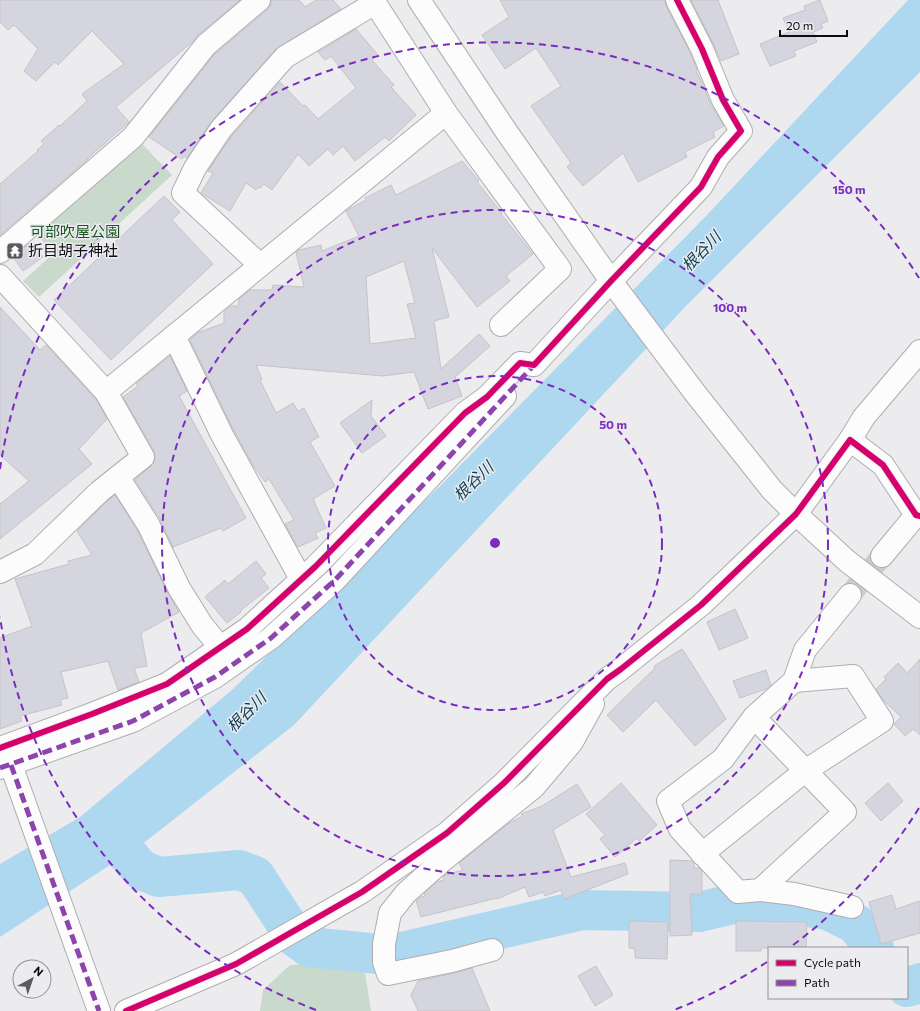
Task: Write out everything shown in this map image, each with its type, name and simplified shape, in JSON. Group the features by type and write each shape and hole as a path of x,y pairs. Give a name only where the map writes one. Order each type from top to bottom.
{"street":[{"path":"0,252 133,138 206,45 259,0"},
{"path":"419,0 506,131 617,289 695,393 772,490 847,561 920,617"},
{"path":"7,766 133,721 215,677 271,638 335,580 534,365 617,289 701,187 718,157 741,131 723,100 702,49 677,0"},
{"path":"260,265 183,193 195,168 221,130 285,57 374,1 446,113 560,269 501,326"},
{"path":"106,392 446,113"},
{"path":"0,276 106,392 143,457 99,492 34,554 0,572"},
{"path":"174,336 222,435 301,580"},
{"path":"126,1011 236,964 362,892 447,833 504,783 608,679 701,605 796,514 850,440 864,417 920,351"},
{"path":"7,766 92,714 167,684 247,629 316,566 466,413 487,397 520,362 534,365"},
{"path":"850,440 883,465 918,516 882,556"},
{"path":"118,478 148,524 179,588 202,625 220,647"},
{"path":"850,595 805,650 794,681 754,718 723,759 668,801 680,829 738,892 760,890 794,894 852,907"},
{"path":"702,854 805,771 882,721 853,676 794,681"},
{"path":"492,950 452,961 388,974 384,953 390,913 406,893 442,861 534,787 572,742 608,679"},
{"path":"754,718 845,812 760,890"},
{"path":"7,766 99,1010"}],"green space":[{"name":"可部吹屋公園","path":"141,143 172,175 39,297 23,281 54,253 36,234"},
{"path":"341,962 365,973 371,1011 260,1011 263,990 290,965"}],"water":[{"name":"根谷川","path":"908,0 920,0 920,72 686,306 294,725 145,842 0,937 0,864 80,817 233,689 442,484 707,215"}],"building":[{"path":"0,0 240,0 116,107 129,122 0,235 0,184 38,151 37,150 44,144 41,141 87,101 82,94 124,64 92,31 58,65 55,62 36,81 24,71 38,49 14,25 8,30 0,22"},
{"path":"271,0 299,0 305,7 316,0 333,0 341,9 276,49 212,121 187,158 184,156 182,159 149,137 215,54 267,10 271,5"},
{"path":"500,0 665,0 666,6 691,54 697,70 696,71 711,105 724,126 713,132 715,137 685,152 687,157 638,182 623,153 583,186 567,167 571,163 531,106 561,86 536,48 505,69 482,35 509,17"},
{"path":"691,0 718,0 739,54 721,61"},
{"path":"820,0 828,21 821,24 823,28 813,32 817,42 794,51 796,56 770,66 760,44 789,32 783,18 805,10 804,6"},
{"path":"356,29 378,55 372,60 394,85 391,87 416,115 389,141 385,137 355,161 343,146 333,155 328,149 309,166 298,154 272,190 264,184 256,190 246,183 230,211 201,193 213,173 208,171 231,137 280,82 318,119 356,88 331,56 325,60 318,52"},
{"path":"462,161 479,181 477,182 533,254 506,276 510,281 477,307 432,248 449,317 434,321 441,369 479,334 490,346 455,377 462,396 428,409 414,372 383,376 256,365 262,379 260,380 276,413 293,403 298,411 304,408 319,437 310,442 335,486 313,499 326,528 315,533 318,538 298,547 285,524 294,520 269,479 265,482 253,465 233,429 190,340 197,333 224,323 224,312 231,306 238,306 239,299 250,290 272,290 273,285 304,287 296,252 321,245 322,251 359,236 346,211 366,200 365,198 391,185 396,195","holes":["404,261 415,303 407,304 416,338 370,344 366,277"]},
{"path":"164,196 180,212 172,220 213,264 111,360 54,300"},
{"path":"31,242 43,257 23,271 13,257"},
{"path":"0,307 40,350 46,345 96,399 107,419 79,449 92,464 0,539 0,504 29,481 0,455"},
{"path":"170,356 187,391 179,396 246,518 223,531 221,528 173,547 159,517 135,480 154,463 155,456 154,451 123,397 138,386 136,384"},
{"path":"372,400 371,416 386,436 362,453 340,423"},
{"path":"115,495 137,530 179,612 141,633 147,666 134,668 139,682 118,690 108,661 61,672 68,698 60,700 62,705 20,716 22,721 0,729 0,638 32,626 15,579 69,564 68,561 92,555 77,531"},
{"path":"256,561 266,574 261,578 269,588 227,623 205,597 225,580 228,584"},
{"path":"735,609 748,638 719,650 707,622"},
{"path":"682,649 726,719 695,746 656,700 623,732 607,715 655,668 654,666"},
{"path":"920,659 920,735 913,729 905,736 894,724 901,717 883,700 876,689 886,679 884,677 898,663 907,673"},
{"path":"766,670 771,685 766,689 740,698 733,681"},
{"path":"621,783 657,825 639,841 637,838 615,857 600,839 605,835 586,814"},
{"path":"888,783 903,801 881,821 865,803"},
{"path":"577,784 591,807 553,830 571,877 625,863 628,874 564,899 561,890 545,896 543,892 529,897 525,887 497,899 421,917 416,900 425,896 424,893 437,882 444,880 443,877 445,875 463,870 459,863 509,823 523,816 521,814 542,806"},
{"path":"670,860 692,861 694,863 694,868 699,868 702,871 702,894 690,894 692,935 670,936"},
{"path":"892,895 896,909 920,901 920,933 881,944 869,902"},
{"path":"629,921 668,922 667,959 635,958 635,949 629,948"},
{"path":"736,921 807,922 806,947 768,947 761,948 761,951 736,951"},
{"path":"596,966 613,995 595,1006 578,976"},
{"path":"472,968 490,1011 418,1011 411,995 418,981"}],"waterway":[{"path":"110,834 141,870 159,877 239,870 255,876 295,937 309,947 389,955 582,910 699,912 733,904 778,903 828,910 856,924 873,947"},
{"path":"908,987 920,983"}],"tunnel":[{"path":"850,595 882,556"}],"marked path":[{"path":"0,768 133,721 215,677 271,638 335,580 534,365"},
{"path":"11,765 99,1011"}],"cycle path":[{"path":"0,748 167,684 247,629 316,566 465,413 487,397 520,363 534,365 611,281 701,187 718,157 741,131 723,100 702,49 677,0"},
{"path":"126,1011 236,964 362,892 447,833 504,783 607,679 701,605 796,514 850,440 883,465 916,515 920,516"}],"place":[{"name":"折目胡子神社","path":"15,251"}]}
